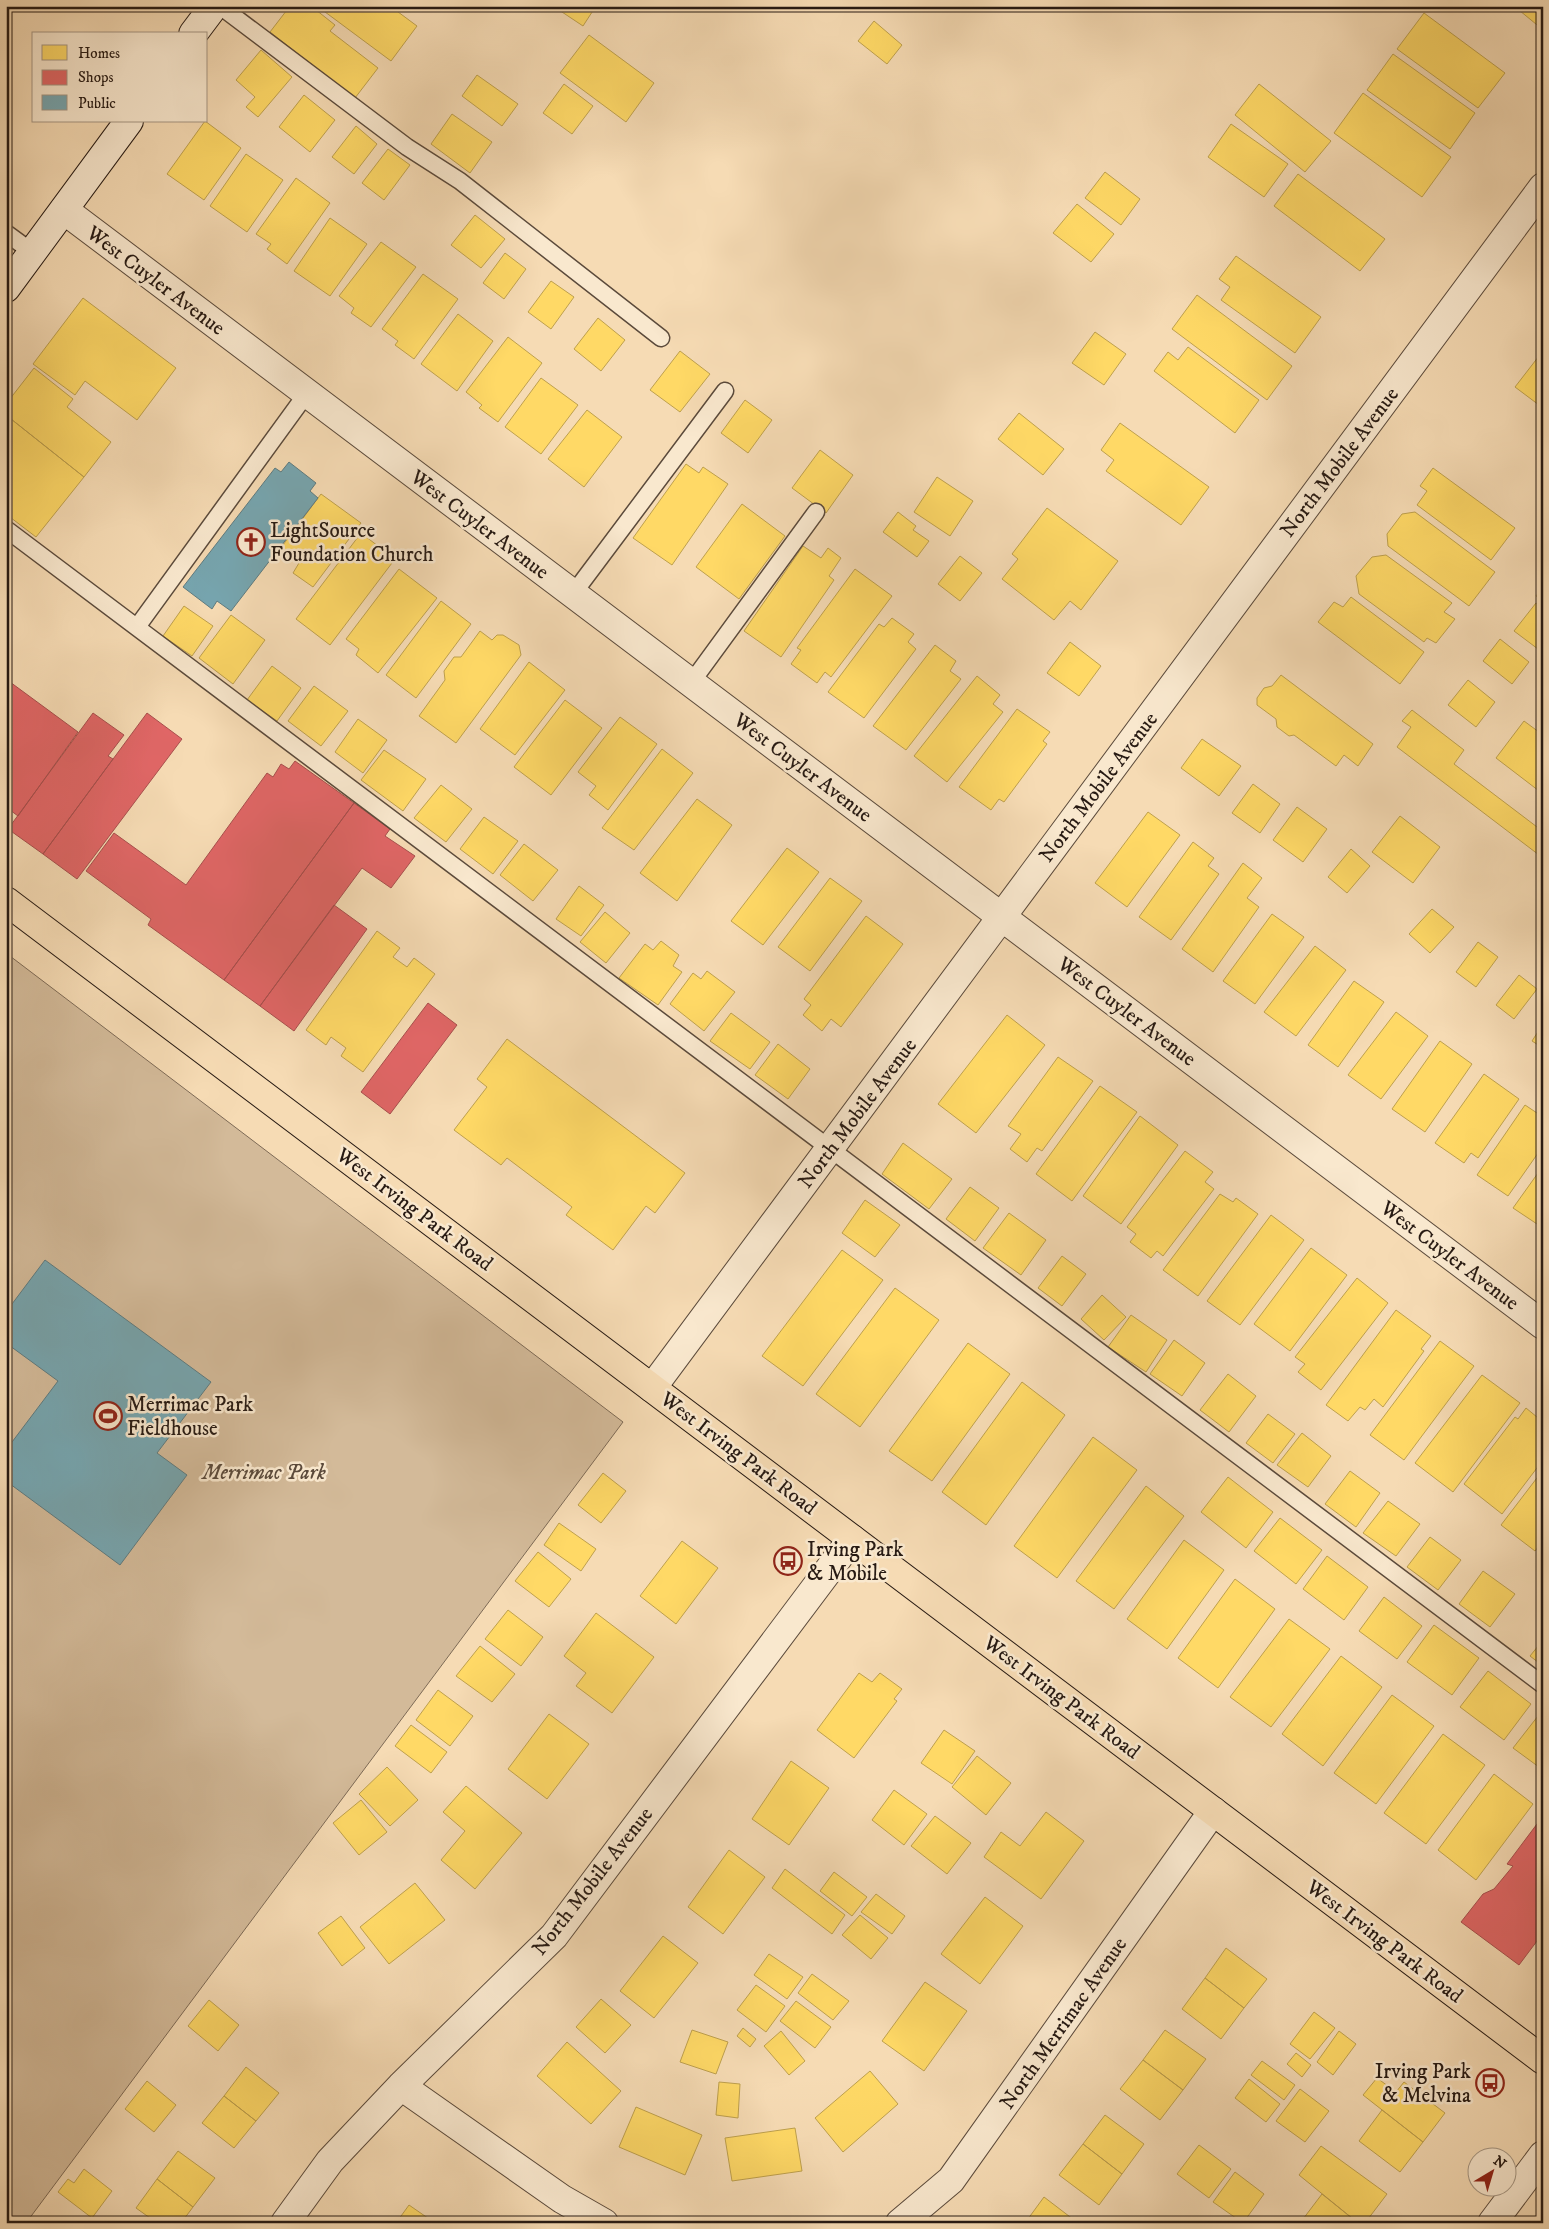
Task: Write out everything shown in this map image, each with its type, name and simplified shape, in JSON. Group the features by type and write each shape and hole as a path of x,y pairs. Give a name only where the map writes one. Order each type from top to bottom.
{"main road":[{"name":"West Irving Park Road","path":"6,901 1543,2060"}],"street":[{"path":"195,32 214,6"},
{"path":"6,288 128,122"},
{"name":"North Mobile Avenue","path":"652,1388 1543,187"},
{"name":"West Cuyler Avenue","path":"64,210 1543,1325"},
{"name":"North Mobile Avenue","path":"285,2223 330,2161 401,2086 554,1936 852,1539"},
{"name":"North Merrimac Avenue","path":"900,2223 952,2180 1213,1811"},
{"path":"401,2086 562,2199 604,2223"},
{"path":"1492,2223 1543,2155"}],"lane":[{"path":"220,6 407,148 460,181 661,338"},
{"path":"6,233 32,252"},
{"path":"573,594 725,391"},
{"path":"137,627 306,393"},
{"path":"691,682 816,512"},
{"path":"6,529 1543,1685"}],"green space":[{"name":"Merrimac Park","path":"6,953 623,1422 26,2223 6,2223"}],"building: Homes":[{"path":"290,6 311,6 335,25 330,31 378,68 355,98 270,32"},
{"path":"317,6 390,6 417,26 391,61"},
{"path":"553,6 596,6 583,26"},
{"path":"1514,6 1543,6 1543,28 1542,29"},
{"path":"1424,13 1505,73 1478,108 1397,49"},
{"path":"874,21 902,45 887,64 858,41"},
{"path":"589,35 654,83 626,122 560,73"},
{"path":"261,50 292,77 258,117 246,107 255,97 236,80"},
{"path":"1393,54 1475,113 1450,149 1367,90"},
{"path":"477,75 518,104 502,126 462,96"},
{"path":"564,84 593,106 572,134 543,113"},
{"path":"1259,84 1331,141 1305,172 1235,115"},
{"path":"1363,93 1451,157 1422,197 1334,133"},
{"path":"304,95 335,120 310,152 279,127"},
{"path":"452,114 492,142 470,173 431,144"},
{"path":"204,122 241,148 204,200 167,174"},
{"path":"1231,124 1288,164 1264,197 1208,157"},
{"path":"356,126 377,144 354,174 332,157"},
{"path":"388,149 410,165 384,200 362,183"},
{"path":"246,154 283,180 247,232 210,206"},
{"path":"1105,172 1140,199 1121,225 1085,198"},
{"path":"1298,174 1385,239 1360,271 1274,206"},
{"path":"296,178 330,203 287,264 267,249 271,244 256,234"},
{"path":"1077,204 1114,234 1091,262 1053,233"},
{"path":"475,215 505,239 481,268 451,245"},
{"path":"330,218 367,244 330,296 294,271"},
{"path":"381,242 416,267 371,327 351,313 354,308 339,296"},
{"path":"505,253 526,269 504,299 483,283"},
{"path":"1236,256 1321,317 1295,353 1221,300 1230,287 1219,279"},
{"path":"423,274 458,299 414,359 395,345 398,341 382,329"},
{"path":"551,281 574,297 551,329 528,312"},
{"path":"1197,295 1292,366 1267,400 1172,329"},
{"path":"83,298 176,368 137,420 85,381 75,395 33,364"},
{"path":"458,314 493,341 457,391 421,364"},
{"path":"598,318 625,340 601,371 574,349"},
{"path":"1095,332 1126,354 1104,385 1072,363"},
{"path":"508,337 542,363 498,422 479,408 482,405 466,392"},
{"path":"1188,347 1259,400 1235,433 1154,371 1168,352 1178,360"},
{"path":"680,351 710,374 680,412 650,390"},
{"path":"1539,356 1543,359 1543,408 1515,387"},
{"path":"34,368 73,399 67,407 111,442 84,477 6,415 6,404"},
{"path":"541,378 578,405 541,454 505,427"},
{"path":"745,400 772,420 748,453 721,433"},
{"path":"587,410 622,437 584,487 548,459"},
{"path":"1019,413 1064,449 1043,475 998,439"},
{"path":"6,415 84,477 36,537 6,514"},
{"path":"1120,423 1209,487 1181,525 1106,471 1114,460 1101,450"},
{"path":"820,450 853,475 826,513 792,488"},
{"path":"686,464 699,473 703,467 728,484 672,565 633,538"},
{"path":"1433,468 1515,528 1491,560 1417,505 1427,491 1420,486"},
{"path":"937,477 973,501 950,536 914,512"},
{"path":"321,494 361,523 313,587 293,573 299,563 280,549"},
{"path":"742,504 785,536 739,599 696,567"},
{"path":"1047,508 1118,561 1081,610 1070,601 1054,620 1002,579 1018,559 1012,554"},
{"path":"898,512 916,526 913,530 929,541 917,557 883,532"},
{"path":"1415,512 1495,572 1469,606 1388,546 1387,534 1402,514"},
{"path":"361,533 395,559 330,645 296,619"},
{"path":"803,546 821,558 828,548 841,558 829,576 834,580 781,657 744,631"},
{"path":"1386,555 1452,603 1444,612 1455,619 1436,643 1427,638 1424,642 1359,594 1356,576 1372,557"},
{"path":"960,556 982,573 960,601 938,584"},
{"path":"399,569 437,598 378,673 356,655 359,649 346,639"},
{"path":"855,569 892,596 831,677 825,672 817,683 791,664 801,650 797,648"},
{"path":"1543,587 1543,601 1536,596"},
{"path":"1351,597 1424,652 1400,684 1318,622 1334,602 1343,607"},
{"path":"441,601 471,624 416,698 386,675"},
{"path":"1536,603 1543,609 1542,652 1514,631"},
{"path":"184,606 213,626 192,656 163,636"},
{"path":"231,615 265,640 233,684 199,658"},
{"path":"892,618 914,634 908,642 916,649 864,718 828,692 879,624 884,627"},
{"path":"480,631 492,640 497,635 503,635 519,645 521,655 456,743 419,716 445,680 444,671 454,657 461,657"},
{"path":"1500,639 1529,662 1512,684 1483,661"},
{"path":"1070,642 1101,666 1079,696 1047,673"},
{"path":"935,645 956,661 950,671 961,679 906,750 873,726"},
{"path":"529,662 565,690 515,755 480,729"},
{"path":"272,666 301,688 277,721 247,700"},
{"path":"1281,675 1373,744 1358,766 1344,755 1336,766 1294,735 1289,736 1277,727 1276,719 1257,705 1257,698 1264,688 1272,686"},
{"path":"977,676 1000,695 993,704 1003,712 947,782 914,756"},
{"path":"1468,680 1495,702 1476,727 1448,705"},
{"path":"314,686 348,711 321,746 288,721"},
{"path":"565,700 602,728 551,795 514,767"},
{"path":"1017,709 1050,732 1043,741 1047,744 1004,802 999,799 991,810 959,787"},
{"path":"1412,710 1464,750 1454,764 1541,830 1543,828 1543,858 1397,747 1411,727 1402,721"},
{"path":"620,717 657,744 608,810 589,795 596,786 578,772"},
{"path":"358,719 387,740 363,773 335,752"},
{"path":"1524,721 1543,735 1543,794 1496,758"},
{"path":"1202,739 1241,766 1219,796 1181,768"},
{"path":"662,749 693,773 634,850 602,828"},
{"path":"384,750 426,779 403,811 361,780"},
{"path":"1253,784 1280,804 1260,833 1232,813"},
{"path":"441,785 472,809 446,842 414,818"},
{"path":"697,799 732,825 677,901 640,873"},
{"path":"1297,807 1327,829 1303,862 1273,840"},
{"path":"1148,812 1180,835 1127,907 1095,883"},
{"path":"1400,816 1440,847 1413,883 1372,852"},
{"path":"484,817 518,841 493,874 460,849"},
{"path":"1193,842 1214,858 1208,866 1219,874 1171,940 1139,917"},
{"path":"524,844 558,870 533,901 500,875"},
{"path":"787,848 819,872 763,945 731,921"},
{"path":"1351,849 1370,866 1347,893 1328,877"},
{"path":"1243,863 1262,878 1247,898 1259,907 1213,972 1182,949"},
{"path":"830,878 862,901 810,971 778,947"},
{"path":"579,886 604,905 581,936 556,919"},
{"path":"1432,909 1454,927 1430,953 1409,934"},
{"path":"605,912 630,933 606,963 580,942"},
{"path":"1272,914 1304,937 1255,1004 1223,981"},
{"path":"866,916 903,944 841,1027 831,1019 822,1031 803,1015 811,1005 804,999"},
{"path":"377,931 400,948 393,957 407,967 414,958 435,974 363,1072 341,1056 346,1048 331,1037 326,1045 306,1030"},
{"path":"661,941 679,955 673,966 682,972 658,1005 619,978 645,944 653,950"},
{"path":"1478,942 1498,957 1476,987 1456,972"},
{"path":"1315,946 1346,970 1296,1036 1264,1012"},
{"path":"707,971 735,992 704,1031 670,1004 693,973 701,979"},
{"path":"1519,975 1537,989 1514,1019 1496,1005"},
{"path":"1354,981 1384,1002 1338,1067 1308,1045"},
{"path":"1396,1012 1428,1036 1381,1099 1348,1075"},
{"path":"731,1013 770,1042 750,1069 710,1041"},
{"path":"1007,1015 1045,1045 976,1133 938,1104"},
{"path":"1543,1024 1543,1048 1532,1041"},
{"path":"507,1039 685,1173 655,1213 646,1206 613,1250 566,1215 572,1207 507,1158 501,1165 454,1130 487,1087 477,1079"},
{"path":"1440,1041 1472,1064 1425,1132 1392,1109"},
{"path":"778,1044 810,1069 788,1099 755,1075"},
{"path":"1058,1057 1093,1081 1042,1151 1037,1148 1027,1162 1010,1149 1021,1134 1008,1126"},
{"path":"1484,1074 1519,1099 1478,1158 1471,1153 1464,1163 1435,1143"},
{"path":"1100,1086 1137,1112 1072,1201 1036,1174"},
{"path":"1525,1105 1543,1117 1543,1146 1508,1196 1477,1175"},
{"path":"1140,1116 1178,1145 1121,1224 1083,1196"},
{"path":"903,1143 952,1179 929,1209 882,1174"},
{"path":"1185,1151 1213,1172 1205,1182 1214,1189 1163,1256 1157,1251 1151,1258 1130,1242 1136,1234 1127,1227"},
{"path":"1543,1166 1543,1228 1513,1208"},
{"path":"970,1187 999,1208 975,1241 946,1219"},
{"path":"1220,1194 1233,1202 1236,1198 1258,1214 1198,1296 1163,1270"},
{"path":"865,1200 900,1225 875,1257 842,1233"},
{"path":"1009,1213 1046,1240 1021,1275 983,1248"},
{"path":"1271,1215 1304,1240 1240,1325 1207,1301"},
{"path":"1311,1248 1347,1275 1290,1351 1254,1324"},
{"path":"842,1250 883,1280 803,1386 762,1356"},
{"path":"1062,1256 1086,1274 1062,1306 1038,1288"},
{"path":"1357,1278 1388,1303 1321,1390 1298,1372 1305,1364 1295,1357"},
{"path":"895,1288 939,1320 860,1427 816,1394"},
{"path":"1102,1295 1126,1317 1104,1340 1081,1319"},
{"path":"1396,1310 1431,1336 1421,1349 1424,1351 1383,1407 1374,1399 1365,1410 1360,1407 1348,1421 1326,1405"},
{"path":"1131,1315 1167,1340 1146,1372 1108,1347"},
{"path":"1174,1340 1205,1363 1182,1396 1150,1374"},
{"path":"1440,1341 1474,1366 1404,1460 1370,1435"},
{"path":"968,1343 1010,1374 932,1481 889,1451"},
{"path":"1228,1374 1256,1396 1229,1432 1200,1410"},
{"path":"1482,1375 1520,1403 1453,1492 1415,1463"},
{"path":"1022,1382 1065,1415 986,1525 942,1492"},
{"path":"1526,1408 1543,1422 1543,1460 1502,1514 1464,1484 1515,1417 1518,1419"},
{"path":"1268,1414 1295,1434 1273,1463 1246,1443"},
{"path":"1302,1433 1331,1456 1308,1487 1277,1465"},
{"path":"1093,1437 1137,1470 1057,1578 1014,1546"},
{"path":"1543,1470 1543,1541 1535,1551 1501,1525"},
{"path":"1350,1471 1380,1493 1356,1527 1325,1504"},
{"path":"603,1473 626,1491 601,1523 578,1505"},
{"path":"1228,1477 1273,1512 1246,1548 1201,1512"},
{"path":"1146,1486 1184,1516 1114,1609 1076,1581"},
{"path":"1388,1501 1420,1524 1396,1556 1363,1533"},
{"path":"1280,1518 1322,1550 1296,1584 1254,1551"},
{"path":"559,1523 596,1549 581,1571 544,1545"},
{"path":"1430,1537 1461,1560 1438,1590 1407,1567"},
{"path":"1184,1540 1224,1570 1167,1649 1127,1619"},
{"path":"682,1541 718,1568 676,1624 640,1596"},
{"path":"538,1552 571,1579 549,1607 515,1581"},
{"path":"1327,1556 1368,1587 1344,1620 1303,1589"},
{"path":"1483,1571 1515,1594 1490,1627 1459,1604"},
{"path":"1235,1579 1275,1609 1218,1688 1178,1658"},
{"path":"1384,1597 1422,1626 1397,1659 1359,1631"},
{"path":"508,1610 543,1637 521,1666 485,1639"},
{"path":"596,1613 654,1657 612,1713 576,1686 586,1673 564,1656"},
{"path":"1289,1619 1330,1649 1271,1727 1230,1697"},
{"path":"1434,1625 1479,1658 1452,1695 1407,1662"},
{"path":"1543,1640 1543,1666 1530,1656"},
{"path":"480,1646 515,1674 492,1702 456,1676"},
{"path":"1341,1656 1382,1687 1323,1766 1282,1734"},
{"path":"1488,1671 1531,1704 1504,1740 1460,1707"},
{"path":"859,1673 872,1682 880,1673 902,1689 894,1699 897,1701 854,1758 817,1730"},
{"path":"438,1690 473,1716 450,1746 416,1720"},
{"path":"1392,1695 1434,1726 1376,1804 1334,1773"},
{"path":"549,1714 589,1744 547,1799 508,1769"},
{"path":"1538,1716 1543,1719 1543,1770 1513,1748"},
{"path":"411,1725 447,1752 431,1773 395,1746"},
{"path":"944,1730 975,1751 952,1784 921,1763"},
{"path":"1443,1734 1485,1765 1426,1844 1384,1813"},
{"path":"977,1756 1011,1783 986,1815 952,1787"},
{"path":"791,1761 829,1788 789,1845 752,1819"},
{"path":"387,1767 418,1800 390,1826 359,1794"},
{"path":"1494,1774 1533,1804 1476,1880 1438,1850"},
{"path":"466,1786 522,1833 475,1889 441,1860 465,1831 443,1812"},
{"path":"894,1790 927,1814 904,1845 872,1820"},
{"path":"361,1800 387,1832 359,1855 333,1823"},
{"path":"1046,1812 1084,1841 1041,1899 984,1857 1001,1832 1020,1846"},
{"path":"935,1816 971,1843 947,1874 911,1846"},
{"path":"729,1850 765,1877 723,1934 688,1907"},
{"path":"785,1869 845,1915 832,1934 772,1888"},
{"path":"834,1872 867,1897 852,1916 820,1891"},
{"path":"415,1883 445,1920 389,1964 360,1927"},
{"path":"876,1894 905,1916 892,1934 861,1912"},
{"path":"985,1897 1023,1926 980,1984 941,1954"},
{"path":"860,1915 888,1938 871,1959 842,1935"},
{"path":"341,1916 365,1948 342,1966 318,1933"},
{"path":"663,1936 698,1963 654,2018 620,1991"},
{"path":"1226,1948 1267,1979 1244,2008 1205,1978"},
{"path":"769,1954 803,1977 787,1999 754,1975"},
{"path":"812,1974 849,2001 833,2020 798,1993"},
{"path":"1205,1978 1244,2008 1221,2039 1182,2009"},
{"path":"925,1982 967,2011 924,2071 882,2041"},
{"path":"756,1985 785,2006 766,2032 737,2010"},
{"path":"601,1999 631,2025 605,2053 576,2027"},
{"path":"209,2000 239,2025 218,2051 188,2026"},
{"path":"796,2001 831,2027 815,2048 780,2021"},
{"path":"1314,2012 1335,2028 1310,2059 1290,2044"},
{"path":"743,2028 756,2039 750,2047 737,2036"},
{"path":"692,2030 728,2042 716,2074 680,2062"},
{"path":"1165,2030 1206,2059 1183,2090 1143,2060"},
{"path":"781,2031 805,2061 789,2075 764,2046"},
{"path":"1339,2031 1356,2044 1333,2075 1317,2062"},
{"path":"567,2042 621,2091 591,2124 537,2076"},
{"path":"1296,2053 1311,2065 1302,2077 1287,2064"},
{"path":"1143,2060 1183,2090 1160,2120 1120,2089"},
{"path":"1262,2061 1295,2085 1284,2100 1251,2075"},
{"path":"246,2067 279,2093 256,2121 224,2096"},
{"path":"870,2071 898,2104 843,2152 815,2118"},
{"path":"1377,2078 1396,2092 1404,2082 1445,2113 1423,2142 1363,2095"},
{"path":"1249,2079 1280,2104 1266,2122 1235,2098"},
{"path":"147,2081 176,2105 154,2132 125,2109"},
{"path":"719,2082 740,2084 738,2118 716,2115"},
{"path":"1300,2089 1329,2111 1305,2142 1276,2121"},
{"path":"224,2096 256,2121 234,2148 202,2123"},
{"path":"636,2107 702,2135 685,2175 619,2147"},
{"path":"1382,2110 1423,2142 1400,2172 1359,2141"},
{"path":"1105,2115 1144,2144 1122,2174 1083,2144"},
{"path":"795,2128 802,2171 732,2181 725,2138"},
{"path":"1083,2144 1122,2174 1099,2205 1059,2175"},
{"path":"1199,2145 1231,2169 1209,2198 1177,2174"},
{"path":"1321,2146 1387,2194 1365,2223 1358,2223 1299,2175"},
{"path":"178,2151 215,2178 193,2207 157,2179"},
{"path":"84,2169 112,2191 92,2218 58,2192 68,2179 74,2183"},
{"path":"1235,2172 1264,2194 1243,2223 1213,2202"},
{"path":"157,2179 193,2207 181,2223 157,2223 136,2208"},
{"path":"1322,2194 1358,2223 1300,2223"},
{"path":"1044,2197 1078,2223 1025,2223"},
{"path":"409,2205 435,2223 396,2223"}],"building: Shops":[{"path":"10,682 78,732 18,816 6,807 6,686"},
{"path":"93,713 124,735 108,756 113,759 43,854 8,829"},
{"path":"147,713 182,739 77,879 43,854"},
{"path":"295,761 354,803 224,980 148,925 151,919 86,871 114,833 186,885 267,773 273,777 281,764 289,769"},
{"path":"354,803 390,829 385,836 415,856 391,888 362,868 260,1006 224,980"},
{"path":"334,905 367,929 294,1031 260,1006"},
{"path":"428,1003 457,1025 390,1114 361,1092"},
{"path":"1543,1816 1543,1933 1519,1965 1461,1922 1483,1894 1494,1889 1513,1866 1507,1864"}],"building: Public":[{"name":"LightSource Foundation Church","path":"289,462 316,483 310,491 318,498 231,611 217,601 212,609 183,587 275,468 281,472"},
{"name":"Merrimac Park Fieldhouse","path":"45,1260 211,1382 157,1453 187,1475 120,1565 6,1481 6,1450 58,1381 6,1343 6,1312"}],"place":[{"name":"LightSource Foundation Church","path":"251,542"},
{"name":"Merrimac Park Fieldhouse","path":"108,1416"},
{"name":"Irving Park & Mobile","path":"788,1561"},
{"name":"Irving Park & Melvina","path":"1490,2083"}]}
